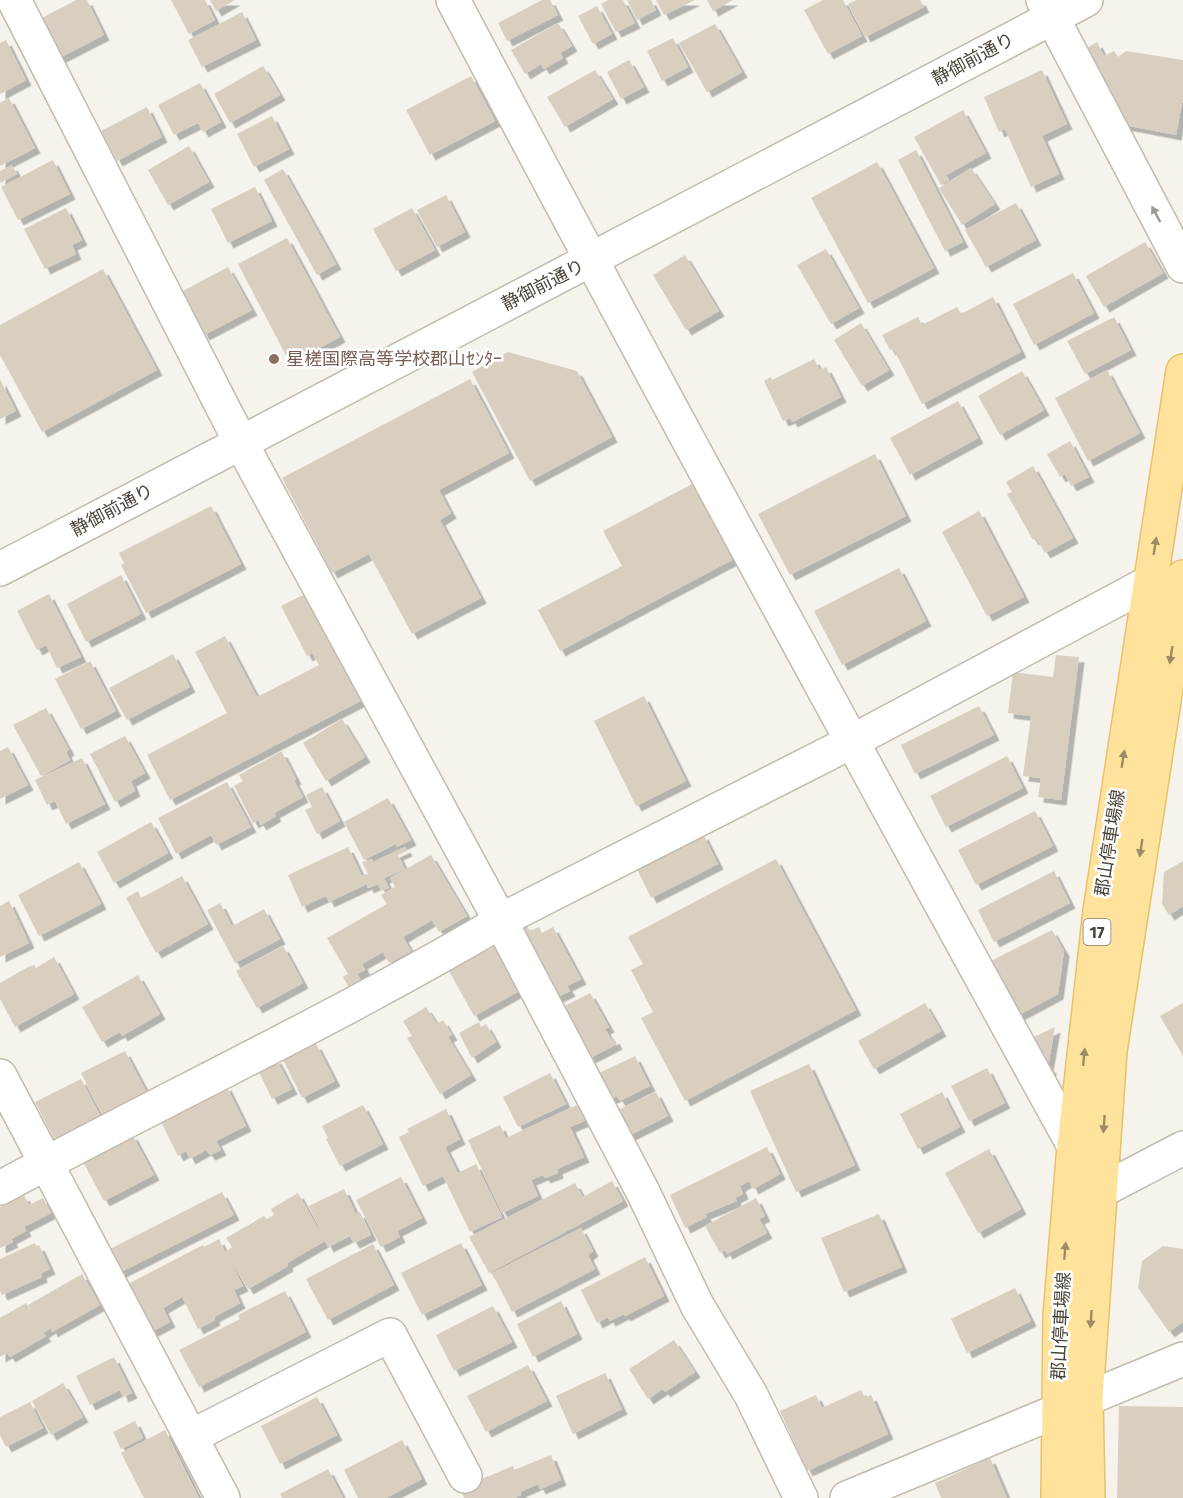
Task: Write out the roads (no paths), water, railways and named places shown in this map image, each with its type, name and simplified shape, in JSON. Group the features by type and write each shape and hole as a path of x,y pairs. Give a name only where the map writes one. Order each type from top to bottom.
{"main road":[{"name":"郡山停車場線","path":"1088,1498 1059,1316 1074,1146 1100,911 1183,371"},
{"name":"郡山停車場線","path":"1058,1498 1099,1192 1110,1051 1183,577"}],"street":[{"path":"453,0 851,742 1074,1146"},
{"name":"静御前通り","path":"0,569 591,261 1048,8 1086,0"},
{"path":"14,4 240,443 501,922 643,1192 697,1305 751,1395 801,1498"},
{"path":"1048,8 1183,266"},
{"path":"0,1188 344,1009 501,922 851,742 1150,582"},
{"path":"0,1076 223,1498"},
{"path":"1099,1192 1183,1148"},
{"path":"192,1436 390,1335 465,1476"},
{"path":"847,1498 1183,1359"}],"place":[{"name":"星槎国際高等学校郡山ｾﾝﾀｰ","path":"274,359"}]}
